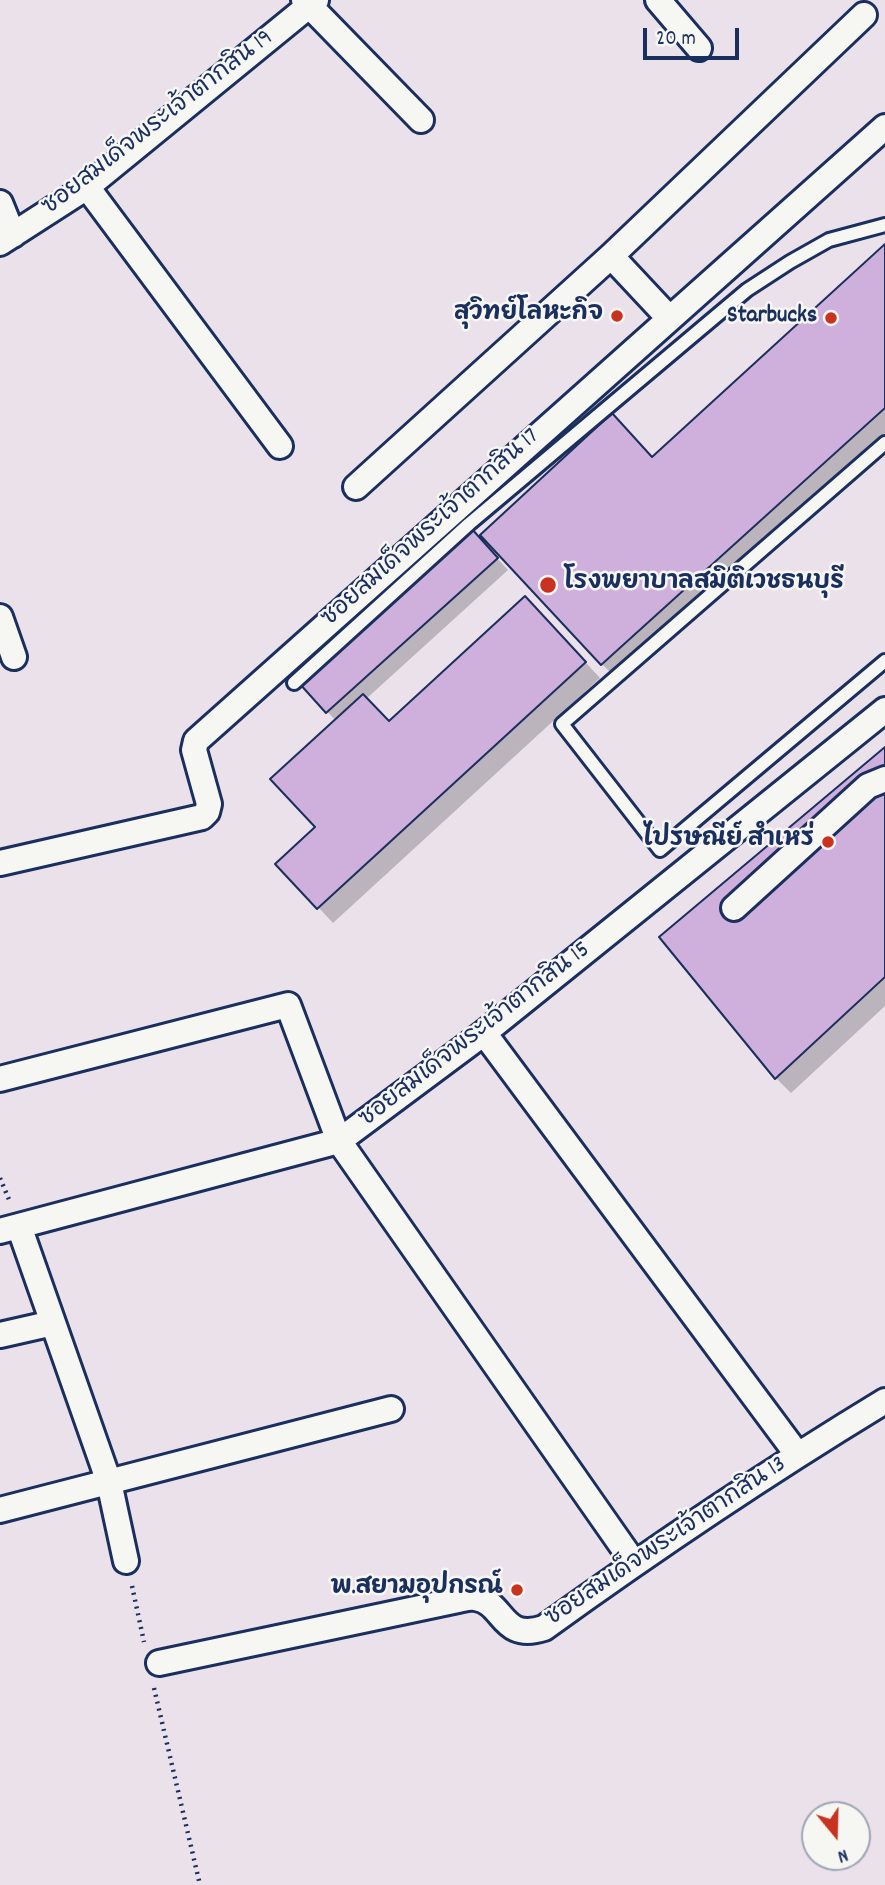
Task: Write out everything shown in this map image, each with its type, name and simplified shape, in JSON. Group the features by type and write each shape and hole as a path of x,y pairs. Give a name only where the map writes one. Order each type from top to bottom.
{"street":[{"path":"658,0 699,48"},
{"path":"309,2 421,120"},
{"name":"ซอยสมเด็จพระเจ้าตากสิน 19","path":"6,239 87,187 309,2"},
{"path":"356,487 611,256 864,15"},
{"name":"ซอยสมเด็จพระเจ้าตากสิน 17","path":"0,863 202,817 209,804 194,750 196,741 885,127"},
{"path":"87,187 280,446"},
{"path":"0,203 6,239"},
{"path":"611,256 669,318"},
{"path":"0,617 14,657"},
{"name":"ซอยสมเด็จพระเจ้าตากสิน 15","path":"10,1228 339,1141 484,1033 885,710"},
{"path":"734,908 868,786 885,779"},
{"path":"0,1079 288,1005 339,1141 634,1563"},
{"path":"484,1033 797,1454"},
{"path":"10,1228 53,1323 109,1482 126,1561"},
{"path":"0,1335 53,1323"},
{"name":"ซอยสมเด็จพระเจ้าตากสิน 13","path":"153,1664 476,1598 488,1603 509,1626 529,1633 544,1628 634,1563 797,1454 885,1401"},
{"path":"0,1510 391,1409"}],"lane":[{"path":"294,683 469,524 747,290 829,240 885,225"},
{"path":"885,443 562,724 660,850 885,660"}],"path":[{"path":"126,1561 153,1664 200,1885"}],"building":[{"path":"885,244 885,408 601,665 480,535 612,413 652,457"},
{"path":"471,528 498,558 326,713 299,683"},
{"path":"525,596 586,662 317,909 275,864 315,827 270,779 363,694 389,721"},
{"name":"ไปรษณีย์ สำเหร่","path":"885,747 885,977 775,1079 659,937"}],"place":[{"name":"สุวิทย์โลหะกิจ","path":"617,316"},
{"name":"Starbucks","path":"831,318"},
{"name":"โรงพยาบาลสมิติเวชธนบุรี","path":"548,585"},
{"name":"ไปรษณีย์ สำเหร่","path":"828,842"},
{"name":"พ.สยามอุปกรณ์","path":"517,1590"}]}
